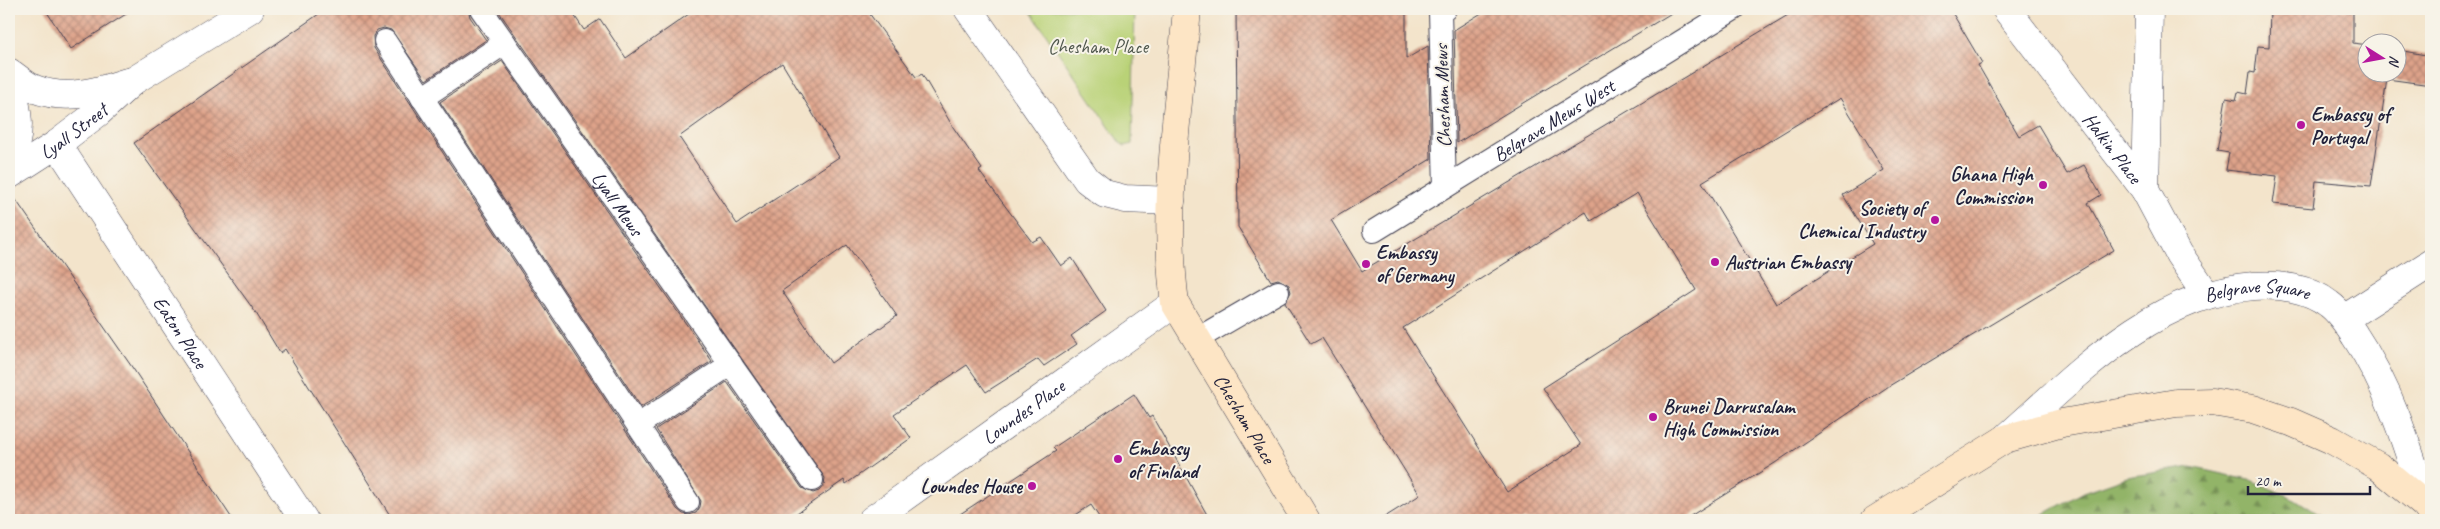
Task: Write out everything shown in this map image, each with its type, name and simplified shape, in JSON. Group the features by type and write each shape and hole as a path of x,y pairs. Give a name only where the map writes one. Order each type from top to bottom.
{"main road":[{"name":"Chesham Place","path":"1187,9 1171,201 1170,266 1175,303 1306,520"},
{"name":"Belgrave Square","path":"1875,520 2005,439 2036,429 2176,403 2220,404 2253,409 2291,422 2332,440 2378,466 2429,510"}],"street":[{"name":"Lyall Street","path":"9,175 56,144 99,112 133,80 250,9"},
{"path":"968,9 1087,180 1105,194 1118,198 1171,201"},
{"name":"Halkin Place","path":"2006,9 2145,190 2179,254 2207,294"},
{"path":"2145,190 2149,9"},
{"name":"Lyall Street","path":"9,72 33,89 62,96 101,90 133,80"},
{"path":"9,72 18,124 18,140 9,162"},
{"name":"Eaton Place","path":"56,144 304,520"},
{"path":"2344,318 2431,263"},
{"name":"Belgrave Square","path":"2005,439 2115,345 2161,314 2207,294 2237,287 2290,287 2312,294 2330,304 2344,318 2364,348 2401,428 2429,510"},
{"name":"Lowndes Place","path":"885,517 1175,303"}],"lane":[{"name":"Lyall Mews","path":"481,9 812,480"},
{"name":"Chesham Mews","path":"1445,9 1440,12 1445,187"},
{"name":"Belgrave Mews West","path":"1374,231 1734,9"},
{"path":"385,41 688,502"},
{"path":"422,98 505,43"},
{"path":"1196,339 1278,292"},
{"path":"638,425 731,364"}],"green space":[{"name":"Chesham Place","path":"1029,9 1135,9 1132,144 1125,146 1120,143"},
{"path":"2191,467 2253,481 2295,499 2328,520 2033,520 2084,492 2127,477"}],"building":[{"path":"45,9 134,9 71,49"},
{"path":"326,9 468,9 470,17 486,40 426,80 391,30 384,28 377,30 373,36 374,48 677,509 683,514 696,513 701,501 656,429 727,382 802,488 813,493 819,491 824,485 825,478 497,9 570,9 584,30 600,19 626,58 696,9 866,9 916,77 922,74 953,127 982,169 979,171 1032,242 1041,237 1061,266 1072,258 1106,311 1071,336 1077,344 1044,366 1038,359 986,392 967,365 894,414 911,438 846,484 844,480 787,520 393,520 285,349 280,353 256,313 134,143","holes":["782,63 839,157 737,224 679,137","847,245 897,316 831,363 782,291"]},
{"path":"1236,9 1406,9 1406,59 1428,46 1431,159 1331,220 1362,271 1798,9 1950,9 1982,63 1978,65 2019,136 2038,125 2067,174 2084,165 2101,195 2088,203 2114,250 1889,386 1775,463 1684,520 1380,520 1420,495 1322,338 1311,344 1285,303 1291,292 1289,285 1278,279 1271,281 1238,227","holes":["1840,98 1884,170 1843,195 1873,244 1776,304 1702,182","1637,193 1696,290 1543,388 1581,445 1507,492 1403,328 1586,212 1591,221"]},
{"path":"1488,9 1678,9 1457,143 1454,30"},
{"name":"Embassy of Portugal","path":"2270,9 2353,9 2353,43 2358,44 2358,82 2387,82 2371,186 2316,181 2313,208 2273,204 2277,176 2226,170 2229,153 2217,151 2226,98 2236,100 2238,92 2247,94 2250,72 2255,73 2258,46 2269,47"},
{"name":"Embassy of Portugal","path":"2408,52 2431,56 2431,85 2408,82"},
{"path":"502,61 712,361 641,407 440,102"},
{"path":"9,190 134,370 233,520 9,520"},
{"path":"1134,394 1149,418 1152,416 1210,520 1101,520 1091,505 1068,520 951,520 1056,451 1053,448"}],"place":[{"name":"Embassy of Portugal","path":"2301,125"},
{"name":"Ghana High Commission","path":"2043,185"},
{"name":"Society of Chemical Industry","path":"1935,220"},
{"name":"Austrian Embassy","path":"1715,262"},
{"name":"Embassy of Germany","path":"1366,264"},
{"name":"Brunei Darrusalam High Commission","path":"1653,417"},
{"name":"Embassy of Finland","path":"1118,459"},
{"name":"Lowndes House","path":"1032,486"}]}
